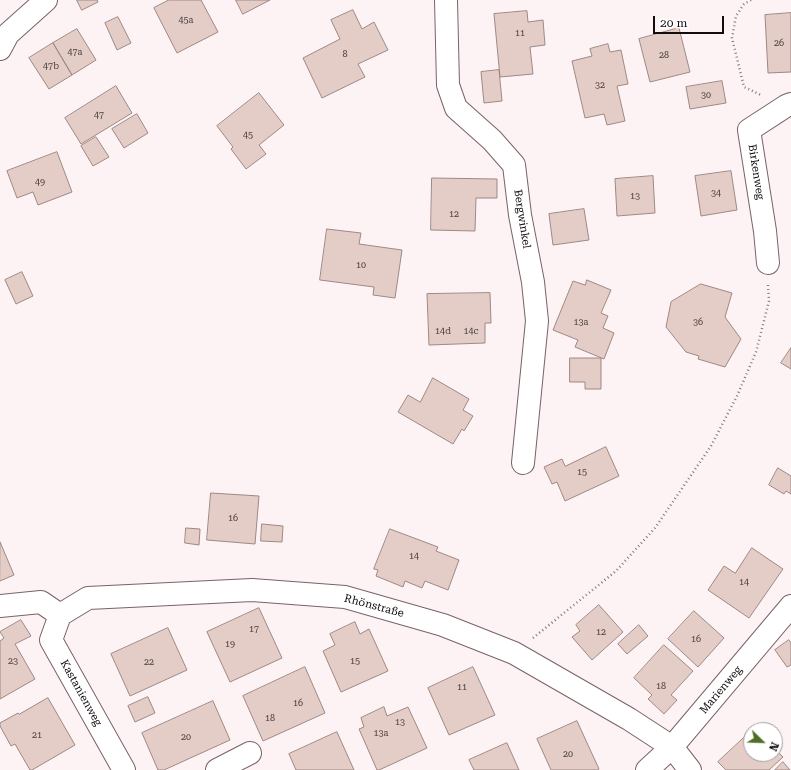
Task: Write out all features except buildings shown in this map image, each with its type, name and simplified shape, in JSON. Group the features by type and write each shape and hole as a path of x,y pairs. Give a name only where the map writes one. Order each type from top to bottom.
{"street":[{"path":"0,49 8,34 46,0"},
{"name":"Bergwinkel","path":"446,0 448,85 456,108 492,140 514,165 520,214 533,282 537,321 522,463"},
{"name":"Birkenweg","path":"768,263 765,231 749,130 788,105"},
{"name":"Rhönstraße","path":"60,615 88,598 252,590 345,597 443,626 514,653 629,719 672,747 690,770"},
{"path":"0,606 41,602 60,615"},
{"name":"Marienweg","path":"647,770 672,747 791,606"},
{"name":"Kastanienweg","path":"60,615 51,640 124,770"},
{"path":"217,770 250,753"}],"path":[{"path":"751,0 744,4 736,16 732,38 744,87 788,105"},
{"path":"514,653 616,571 655,528 711,446 737,396 756,352 769,301 768,263"}]}
